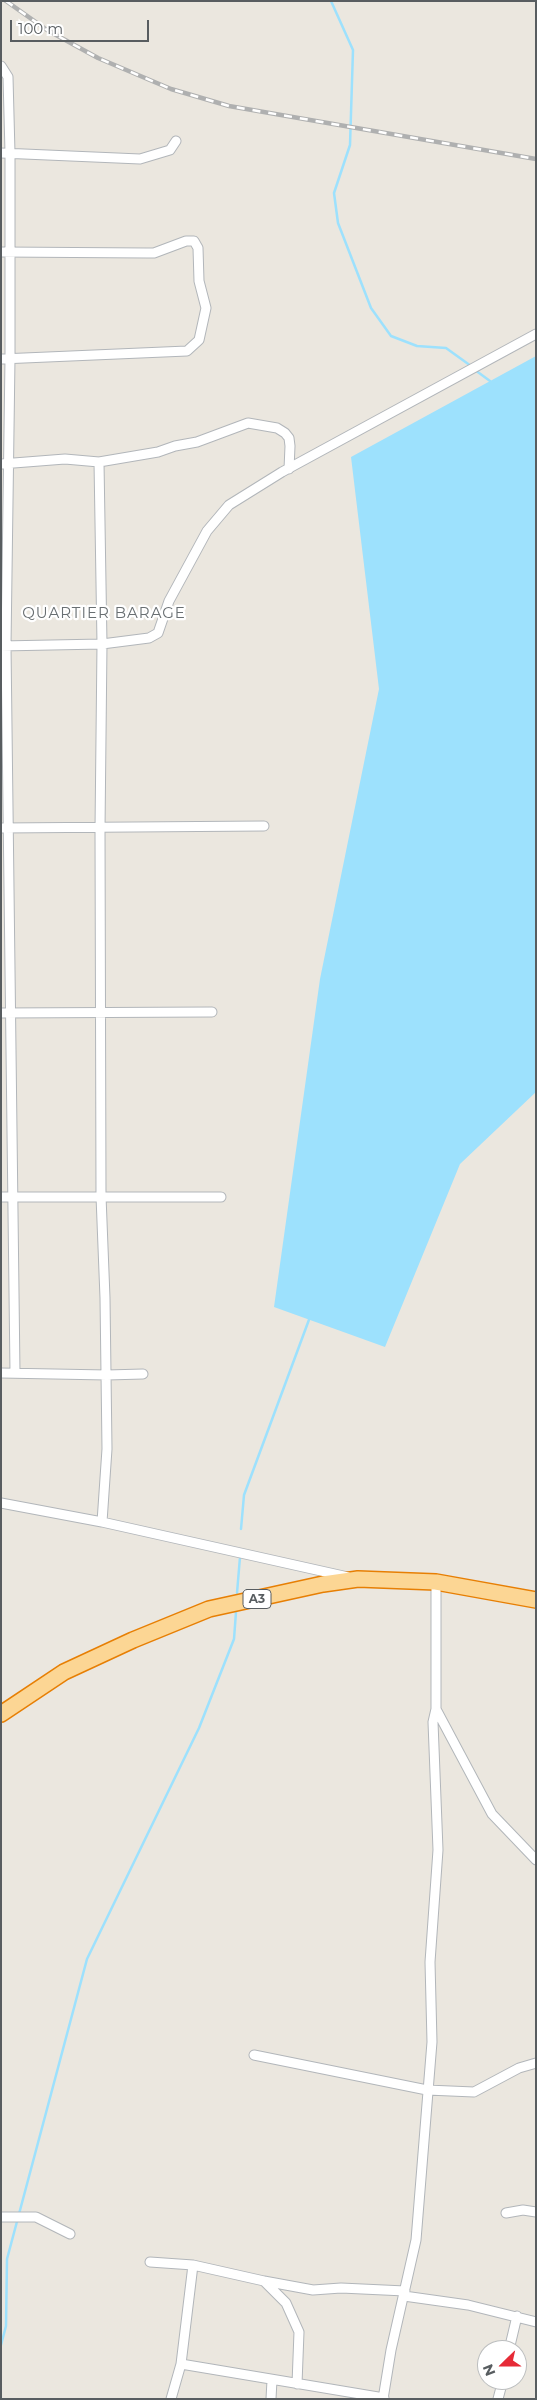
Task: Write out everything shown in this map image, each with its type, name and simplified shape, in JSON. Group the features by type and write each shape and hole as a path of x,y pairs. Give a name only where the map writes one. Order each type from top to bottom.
{"highway":[{"name":"A3","path":"1,1714 64,1672 133,1640 209,1609 358,1579 436,1582 536,1600"}],"street":[{"path":"1,66 8,77 3,646 4,828 12,1013 15,1373"},
{"path":"6,153 140,159 170,150 176,141"},
{"path":"6,252 154,253 186,241 194,241 198,248 199,281 206,308 199,340 187,351 6,359"},
{"path":"3,646 102,644 149,638 158,633 169,601 208,531 229,505 289,469 536,334"},
{"path":"4,464 65,459 99,462 158,452 175,446 197,442 248,423 277,428 285,433 290,446 289,469"},
{"path":"99,462 102,644 100,829 102,1012 101,1196 107,1376 107,1450 102,1522"},
{"path":"4,828 100,829 264,826"},
{"path":"1,1013 212,1012"},
{"path":"1,1197 221,1197"},
{"path":"1,1373 107,1376 143,1374"},
{"path":"1,1503 102,1522 358,1579"},
{"path":"181,2364 384,2398 391,2350 416,2240 432,2042 430,1962 438,1850 433,1722 436,1709 436,1582"},
{"path":"436,1709 492,1814 536,1860"},
{"path":"254,2056 427,2090 474,2092 519,2068 536,2063"},
{"path":"506,2213 523,2210 536,2212"},
{"path":"1,2217 36,2217 70,2234"},
{"path":"150,2262 192,2265 313,2290 341,2288 405,2293 468,2305 536,2322"},
{"path":"171,2399 181,2364 192,2265"},
{"path":"264,2281 286,2303 299,2332 297,2384"},
{"path":"511,2340 517,2316"},
{"path":"271,2399 272,2380"}],"water":[{"path":"536,356 536,1092 460,1164 385,1347 274,1307 320,979 379,689 351,457"}],"waterway":[{"path":"331,1 353,50 350,145 334,193 338,223 371,308 391,336 417,346 446,348 471,366"},
{"path":"475,370 490,381"},
{"path":"241,1529 244,1495 310,1317"},
{"path":"237,1593 240,1557"},
{"path":"1,2345 6,2326 7,2259 87,1959 199,1728 234,1639 236,1612"}],"railway":[{"path":"6,1 47,30 98,58 171,89 229,106 536,159"}],"district":[{"name":"QUARTIER BARAGE","path":"104,614"}]}
